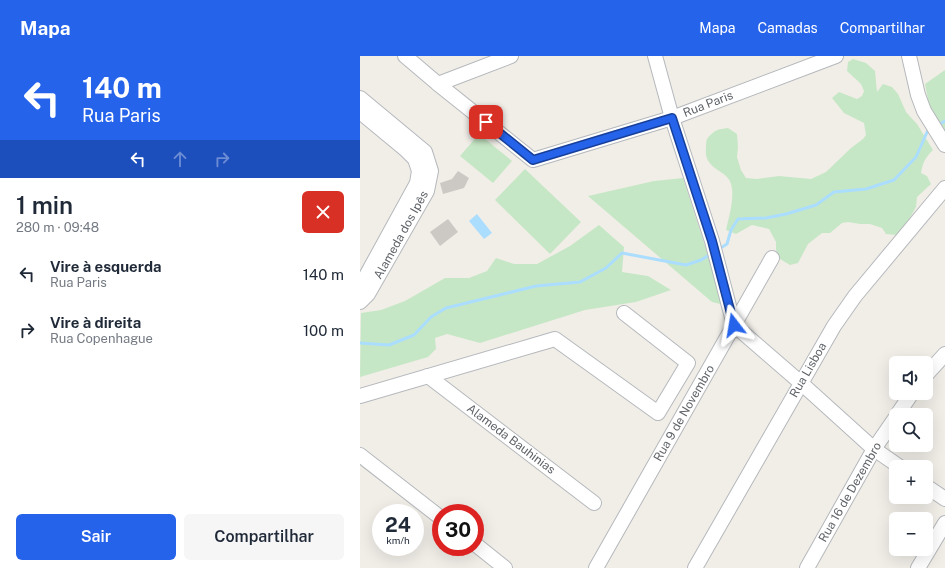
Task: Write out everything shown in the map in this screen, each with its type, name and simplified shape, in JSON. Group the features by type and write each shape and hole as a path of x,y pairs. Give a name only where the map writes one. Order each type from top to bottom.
{"street":[{"path":"405,56 438,84 511,56"},
{"path":"655,56 672,118 712,241 734,325 874,449 890,460"},
{"name":"Rua Paris","path":"438,84 533,160 672,118 836,56"},
{"path":"909,56 918,95 924,111 942,141"},
{"path":"360,98 420,156"},
{"path":"360,112 405,149 420,156"},
{"name":"Alameda dos Ipês","path":"360,287 431,171 420,156"},
{"name":"Alameda dos Ipês","path":"360,302 368,294 422,187"},
{"name":"Rua Lisboa","path":"695,568 834,326 855,296 945,188"},
{"name":"Rua 9 de Novembro","path":"596,568 772,258"},
{"path":"360,396 555,339 658,413 688,363 624,313"},
{"path":"933,367 945,354"},
{"name":"Alameda Bauhinias","path":"428,376 594,502"},
{"name":"Rua 16 de Dezembro","path":"807,568 874,449 889,427"},
{"path":"360,455 432,511"},
{"path":"933,491 945,499"},
{"path":"918,568 945,523"},
{"path":"484,551 505,568"}],"green space":[{"path":"853,59 866,63 875,71 877,92 883,84 892,87 898,94 906,112 917,124 933,150 925,160 921,173 927,176 931,184 917,197 916,207 901,232 897,235 886,234 882,228 870,224 848,222 842,223 830,233 822,233 808,244 798,263 790,265 780,259 776,250 776,242 769,229 752,225 736,234 726,230 732,201 731,184 729,179 708,161 706,155 707,139 716,130 721,129 728,128 737,134 737,157 741,170 746,178 757,179 779,176 811,179 826,172 866,135 864,123 844,113 832,98 839,92 857,99 862,96 864,91 861,84 847,71 848,62"},
{"path":"945,70 945,133 936,121 929,105 925,84"},
{"path":"479,134 512,161 493,183 460,156"},
{"path":"525,169 581,222 550,254 495,200"},
{"path":"683,178 724,305 712,302 588,196 654,181"},
{"path":"599,225 624,247 622,272 648,276 671,290 636,302 585,310 480,343 447,334 435,338 436,349 428,357 360,377 361,313 381,310 405,301 445,278 469,278 487,271 496,258 514,264 537,264 570,246"}],"water":[{"path":"477,214 492,233 484,239 469,221"}],"building":[{"path":"458,171 469,178 464,188 443,194 440,183 452,179"},
{"path":"448,219 458,232 440,246 430,232"}],"waterway":[{"path":"938,125 945,121"},
{"path":"719,249 727,244 731,230 738,219 766,218 786,214 816,205 834,192 866,189 894,180 916,157 928,130 931,129"},
{"path":"360,343 389,345 414,335 431,317 446,308 536,286 580,282 606,268 622,253 686,265 701,260 711,254"}],"route":[{"path":"486,122 533,160 672,118 712,241 734,325"}]}
